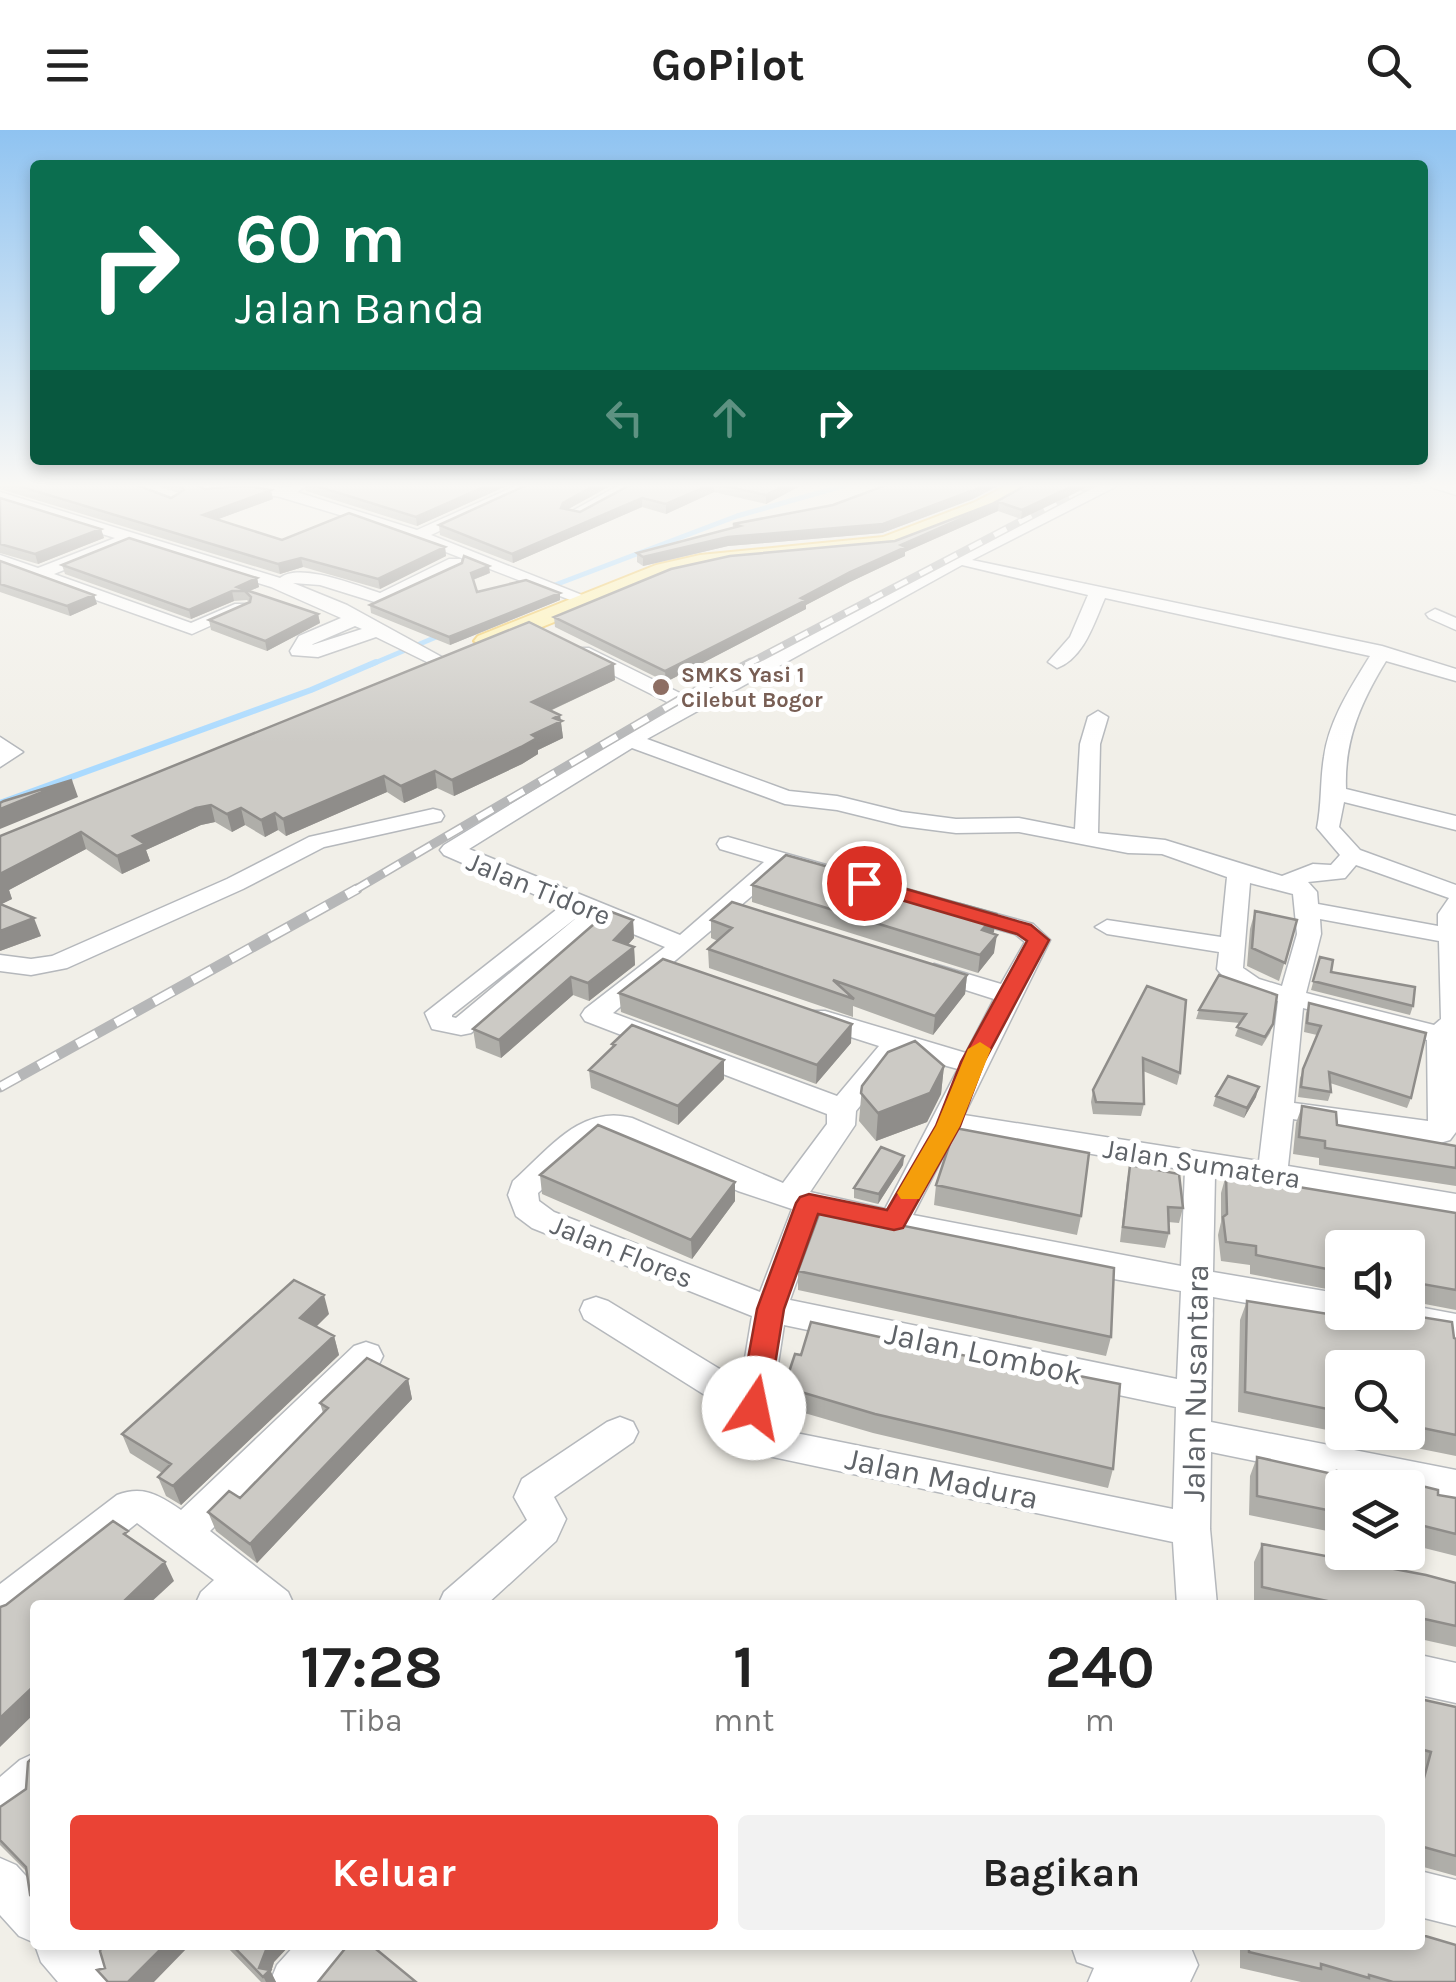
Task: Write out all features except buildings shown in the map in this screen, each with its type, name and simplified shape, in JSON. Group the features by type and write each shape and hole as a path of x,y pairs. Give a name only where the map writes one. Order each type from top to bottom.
{"main road":[{"path":"403,676 527,624 575,598 663,570"}],"street":[{"path":"203,570 322,614 353,618"},
{"path":"231,570 341,608 353,618 437,659"},
{"path":"509,570 575,598"},
{"path":"630,740 939,570"},
{"path":"997,570 1382,652 1456,675"},
{"path":"32,571 192,629 240,608"},
{"path":"259,591 298,576 362,592"},
{"path":"1057,662 1078,639 1099,591"},
{"path":"1296,633 1318,613"},
{"path":"1434,614 1456,625"},
{"path":"353,618 306,640 298,650 318,651 378,630"},
{"path":"527,624 688,705"},
{"path":"1382,652 1358,689 1342,725 1334,758 1335,793 1328,828 1352,855 1456,893"},
{"path":"1086,838 1090,794 1087,766 1098,718"},
{"path":"630,740 785,797 838,803 902,819 956,826 1020,825 1128,846 1165,847 1239,873 1288,882 1305,892 1309,934 1284,1042 1282,1108 1272,1174"},
{"name":"Jalan Tidore","path":"630,740 452,850 589,908 675,960"},
{"path":"0,743 13,752 0,761"},
{"path":"1335,793 1456,824"},
{"path":"0,963 30,967 58,963 236,884 316,842 433,816"},
{"path":"728,844 845,878"},
{"path":"1288,882 1313,872 1336,873 1352,855"},
{"path":"781,859 737,910 675,960 594,1015 842,1108"},
{"path":"1239,873 1230,969 1235,977 1292,997 1450,1019"},
{"path":"1282,1108 1440,1132 1443,1129 1450,1019 1450,914 1456,904"},
{"path":"894,1221 948,1126 972,1062 1038,940 1034,934 938,905"},
{"path":"589,908 461,1028 441,1024 438,1014 589,908"},
{"path":"1308,909 1449,936"},
{"path":"1107,927 1231,946"},
{"path":"914,966 1008,995"},
{"path":"793,1010 896,1044 972,1062"},
{"path":"596,1310 754,1408 770,1309 799,1200 840,1125 842,1108 896,1044"},
{"name":"Jalan Flores","path":"770,1309 543,1220 526,1210 521,1196 530,1180 592,1127 606,1123 622,1125 799,1200"},
{"name":"Jalan Sumatera","path":"948,1126 981,1125 1456,1205"},
{"name":"Jalan Nusantara","path":"1197,1600 1191,1529 1200,1161"},
{"path":"799,1200 1030,1252 1325,1305"},
{"name":"Jalan Lombok","path":"770,1309 1197,1397"},
{"path":"1425,1321 1456,1326"},
{"path":"183,1532 366,1356"},
{"name":"Jalan Madura","path":"754,1408 750,1430 767,1442 1191,1529"},
{"path":"464,1600 543,1529 547,1519 533,1498 535,1490 620,1432"},
{"path":"1196,1434 1456,1486"},
{"path":"0,1608 130,1506 147,1508 183,1532 268,1600"},
{"path":"220,1600 243,1578"},
{"path":"1425,1677 1456,1683"},
{"path":"0,1806 30,1779"},
{"path":"0,1881 30,1914"},
{"path":"1425,1895 1456,1903"},
{"path":"294,1982 323,1950"},
{"path":"1109,1950 1157,1966"}],"waterway":[{"path":"547,588 593,570"},
{"path":"370,665 441,635"},
{"path":"0,803 311,690 376,662"}],"railway":[{"path":"746,665 927,570"},
{"path":"353,891 751,662"},
{"path":"0,1087 357,889"}],"slow traffic":[{"path":"910,1193 948,1126 980,1049"}],"place":[{"name":"SMKS Yasi 1 Cilebut Bogor","path":"661,687"}],"route":[{"path":"754,1408 770,1309 809,1203 894,1221 948,1126 972,1062 1038,940 1024,930 864,883"}]}
